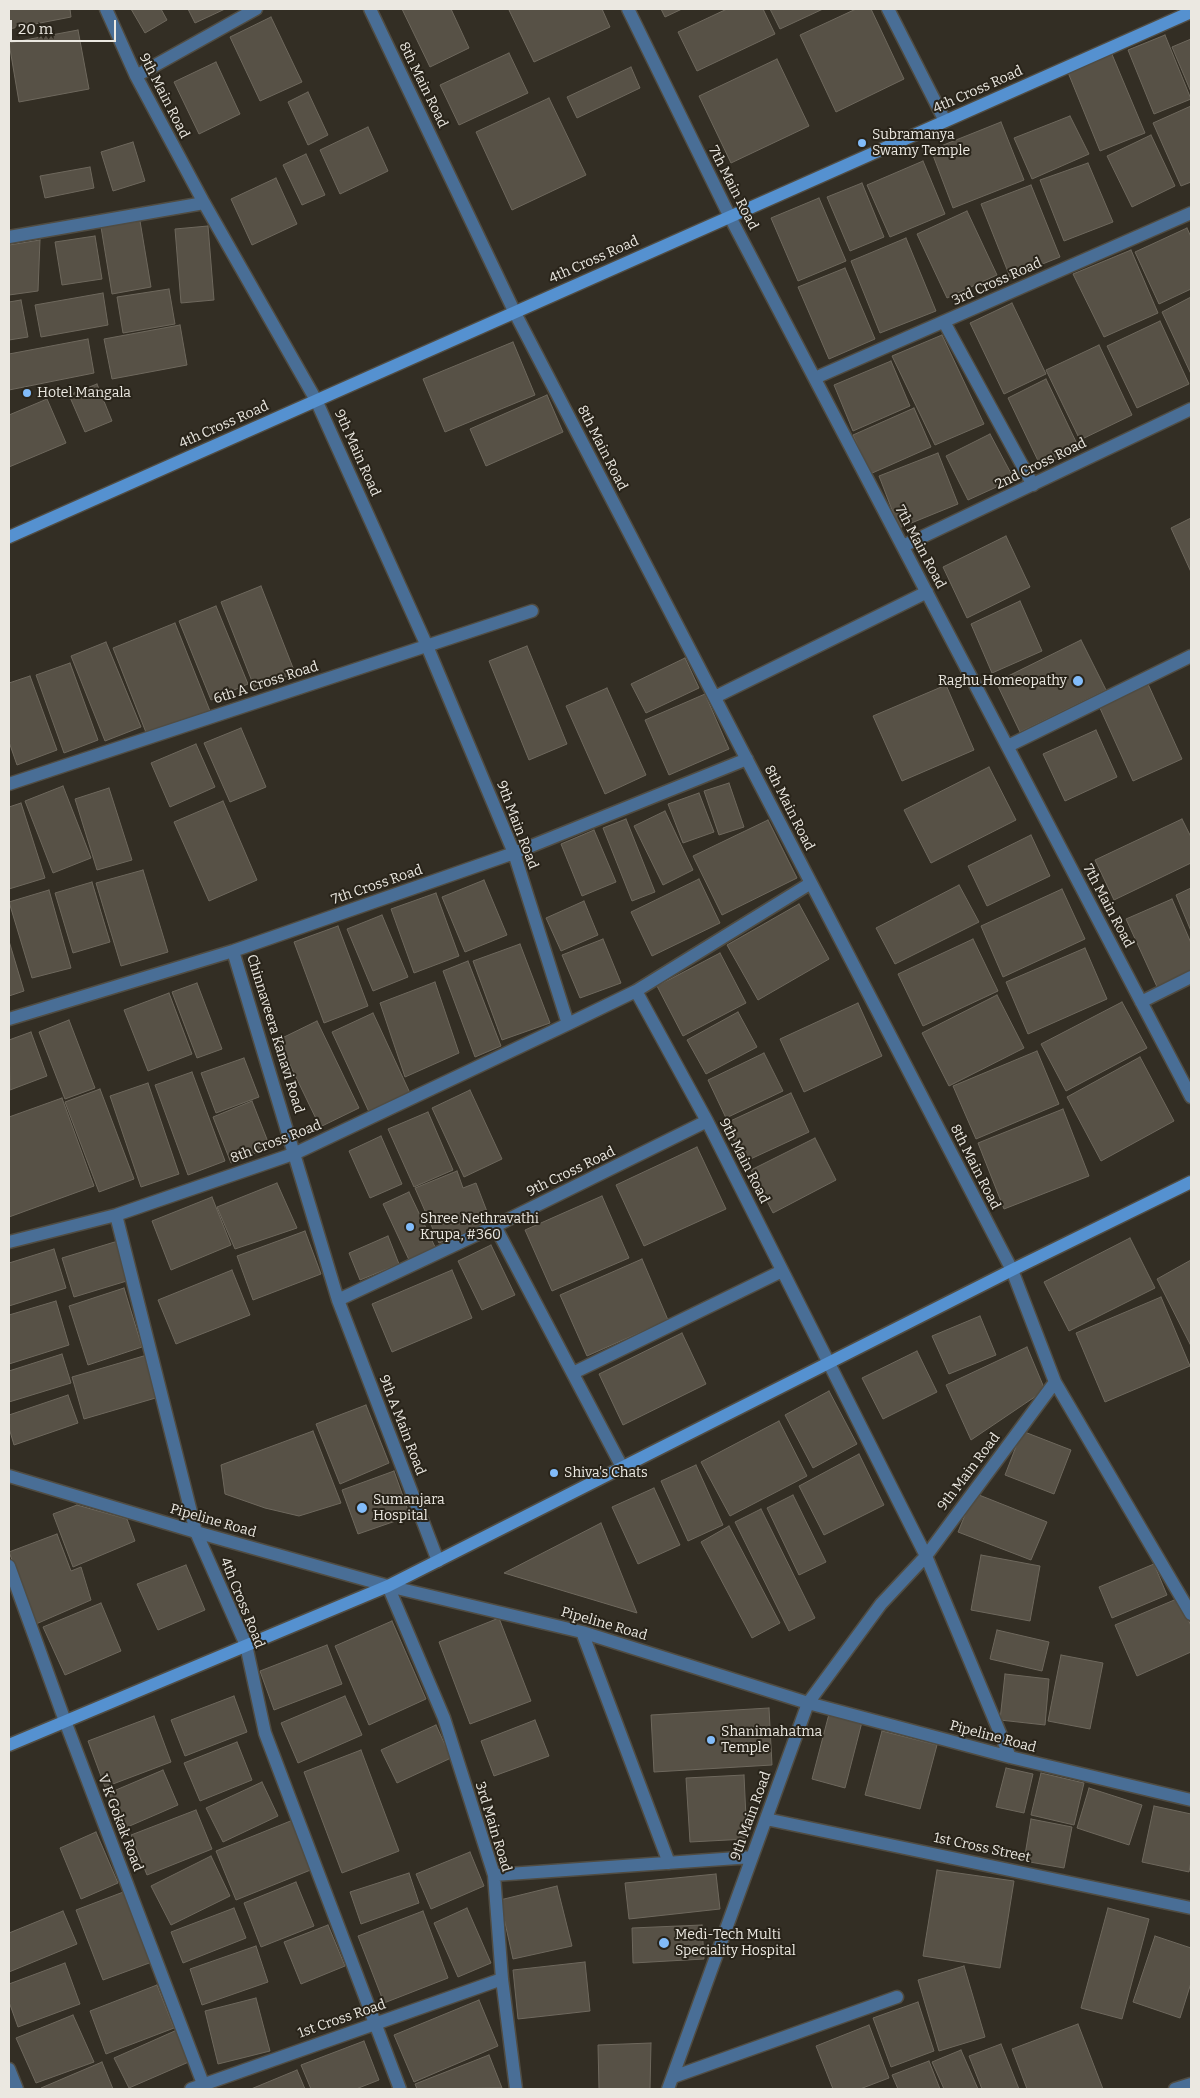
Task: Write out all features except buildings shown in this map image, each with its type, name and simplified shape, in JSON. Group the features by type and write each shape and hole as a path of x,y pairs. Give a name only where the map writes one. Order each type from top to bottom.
{"main road":[{"name":"4th Cross Road","path":"9,537 515,313 729,215 1191,12"},
{"path":"9,1745 388,1586 1012,1270 1191,1182"}],"street":[{"name":"9th Main Road","path":"106,9 136,76 204,203 316,400 427,646 514,854 568,1024"},
{"path":"136,76 256,9"},
{"name":"8th Main Road","path":"370,9 515,313 1012,1270 1055,1382 1191,1614"},
{"name":"7th Main Road","path":"628,9 729,215 1191,1097"},
{"path":"888,9 945,121"},
{"path":"9,238 204,203"},
{"name":"3rd Cross Road","path":"815,378 1191,213"},
{"path":"944,322 1033,485"},
{"name":"2nd Cross Road","path":"903,546 1191,409"},
{"path":"715,697 927,592"},
{"name":"6th A Cross Road","path":"9,784 532,611"},
{"path":"1008,746 1191,656"},
{"name":"7th Cross Road","path":"9,1018 233,951 514,854 746,758"},
{"path":"568,1024 636,991 811,883"},
{"name":"Chinnaveera Kanavi Road","path":"233,951 296,1153 338,1300"},
{"path":"1141,1002 1191,977"},
{"name":"9th Main Road","path":"636,991 707,1121 926,1556 1010,1757"},
{"name":"8th Cross Road","path":"9,1242 116,1215 296,1153 568,1024"},
{"name":"9th Cross Road","path":"338,1300 496,1226 707,1121"},
{"name":"4th Cross Road","path":"116,1215 196,1532 246,1646 265,1733 400,2089"},
{"path":"496,1226 622,1467"},
{"path":"573,1373 782,1271"},
{"name":"9th A Main Road","path":"338,1300 438,1561"},
{"name":"9th Main Road","path":"668,2089 808,1702 881,1604 926,1556 1055,1382"},
{"name":"Pipeline Road","path":"9,1476 196,1532 388,1586 582,1632 808,1702 1010,1757 1191,1800"},
{"name":"V K Gokak Road","path":"9,1566 200,2088"},
{"name":"3rd Main Road","path":"388,1586 444,1718 494,1875 502,1979 516,2089"},
{"path":"582,1632 668,1863"},
{"name":"1st Cross Street","path":"766,1818 1191,1908"},
{"path":"494,1875 752,1857"},
{"name":"1st Cross Road","path":"200,2088 502,1979"},
{"path":"673,2077 897,1997"},
{"path":"9,2069 17,2089"},
{"path":"1175,2089 1191,2084"}],"place":[{"name":"Subramanya Swamy Temple","path":"862,143"},
{"name":"Hotel Mangala","path":"27,393"},
{"name":"Raghu Homeopathy","path":"1078,681"},
{"name":"Shree Nethravathi Krupa, #360","path":"410,1227"},
{"name":"Shiva's Chats","path":"554,1473"},
{"name":"Sumanjara Hospital","path":"362,1508"},
{"name":"Shanimahatma Temple","path":"711,1740"},
{"name":"Medi-Tech Multi Speciality Hospital","path":"664,1943"}]}
